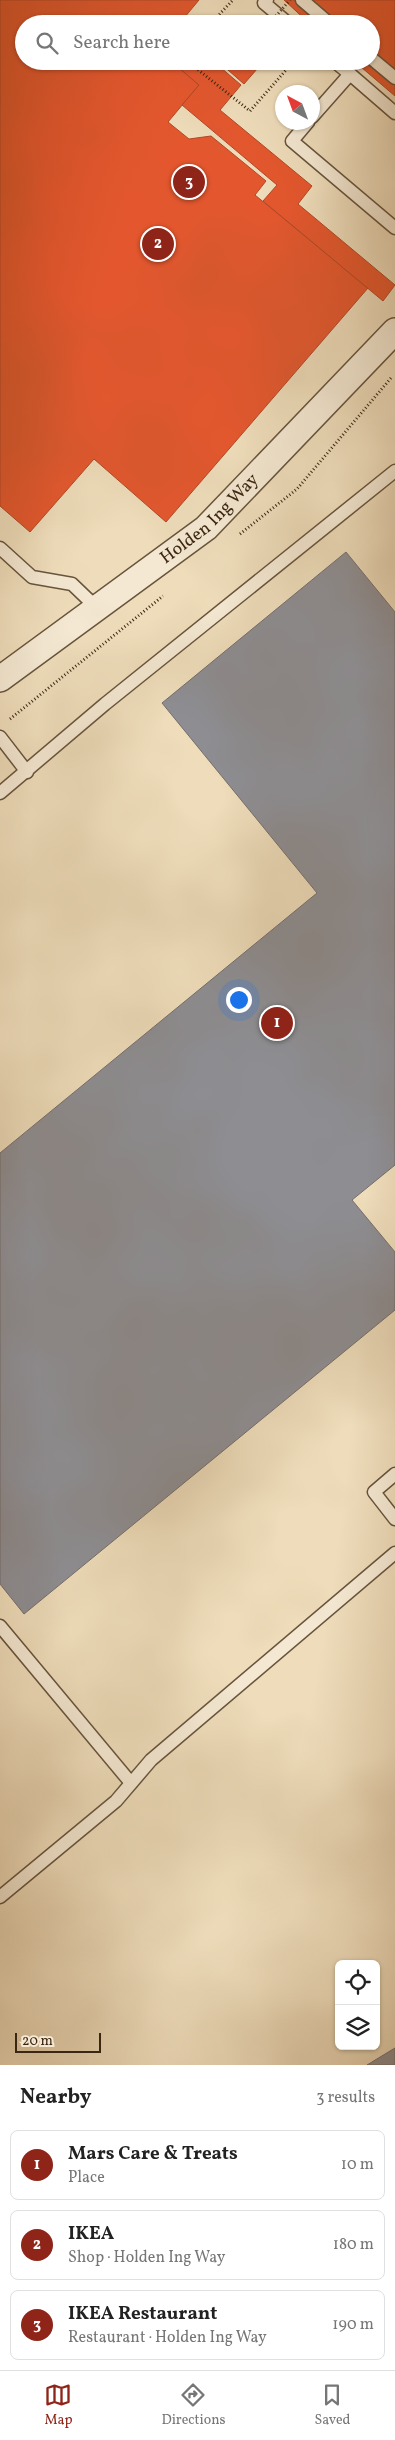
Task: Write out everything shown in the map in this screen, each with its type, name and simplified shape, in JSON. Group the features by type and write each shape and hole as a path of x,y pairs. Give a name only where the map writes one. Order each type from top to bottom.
{"street":[{"name":"Holden Ing Way","path":"0,679 206,528 384,344 395,330"}],"lane":[{"path":"267,0 264,3 278,15"},
{"path":"302,0 320,15"},
{"path":"380,66 395,78"},
{"path":"345,70 395,113"},
{"path":"320,108 350,74"},
{"path":"301,130 292,141 395,228"},
{"path":"0,793 105,704 395,471"},
{"path":"0,548 32,577 72,584 97,608"},
{"path":"0,738 27,772"},
{"path":"395,1474 374,1492 395,1519"},
{"path":"0,1897 116,1801 151,1760 395,1553"},
{"path":"0,1626 131,1783"}],"path":[{"path":"219,15 233,0"},
{"path":"277,15 290,0"},
{"path":"198,70 250,111 286,70"}],"building: Shops":[{"path":"0,0 199,0 186,15 15,15 15,70 182,70 199,85 168,122 189,139 211,136 266,181 255,195 368,288 166,522 94,459 30,532 0,506"},
{"path":"284,0 395,0 395,96 365,70 380,70 380,15 300,15"},
{"path":"182,70 224,70 241,85 220,110 312,186 298,204 395,285 383,301 263,201 277,185 182,105 199,85"},
{"path":"228,70 256,70 244,84"}],"building: Industry":[{"path":"346,552 395,612 395,1165 352,1200 395,1252 395,1310 24,1614 0,1584 0,1153 317,893 162,703"},
{"path":"395,2048 395,2065 367,2065"}],"place":[{"name":"IKEA Restaurant","path":"189,182"},
{"name":"IKEA","path":"158,244"},
{"name":"Mars Care & Treats","path":"277,1023"}]}
